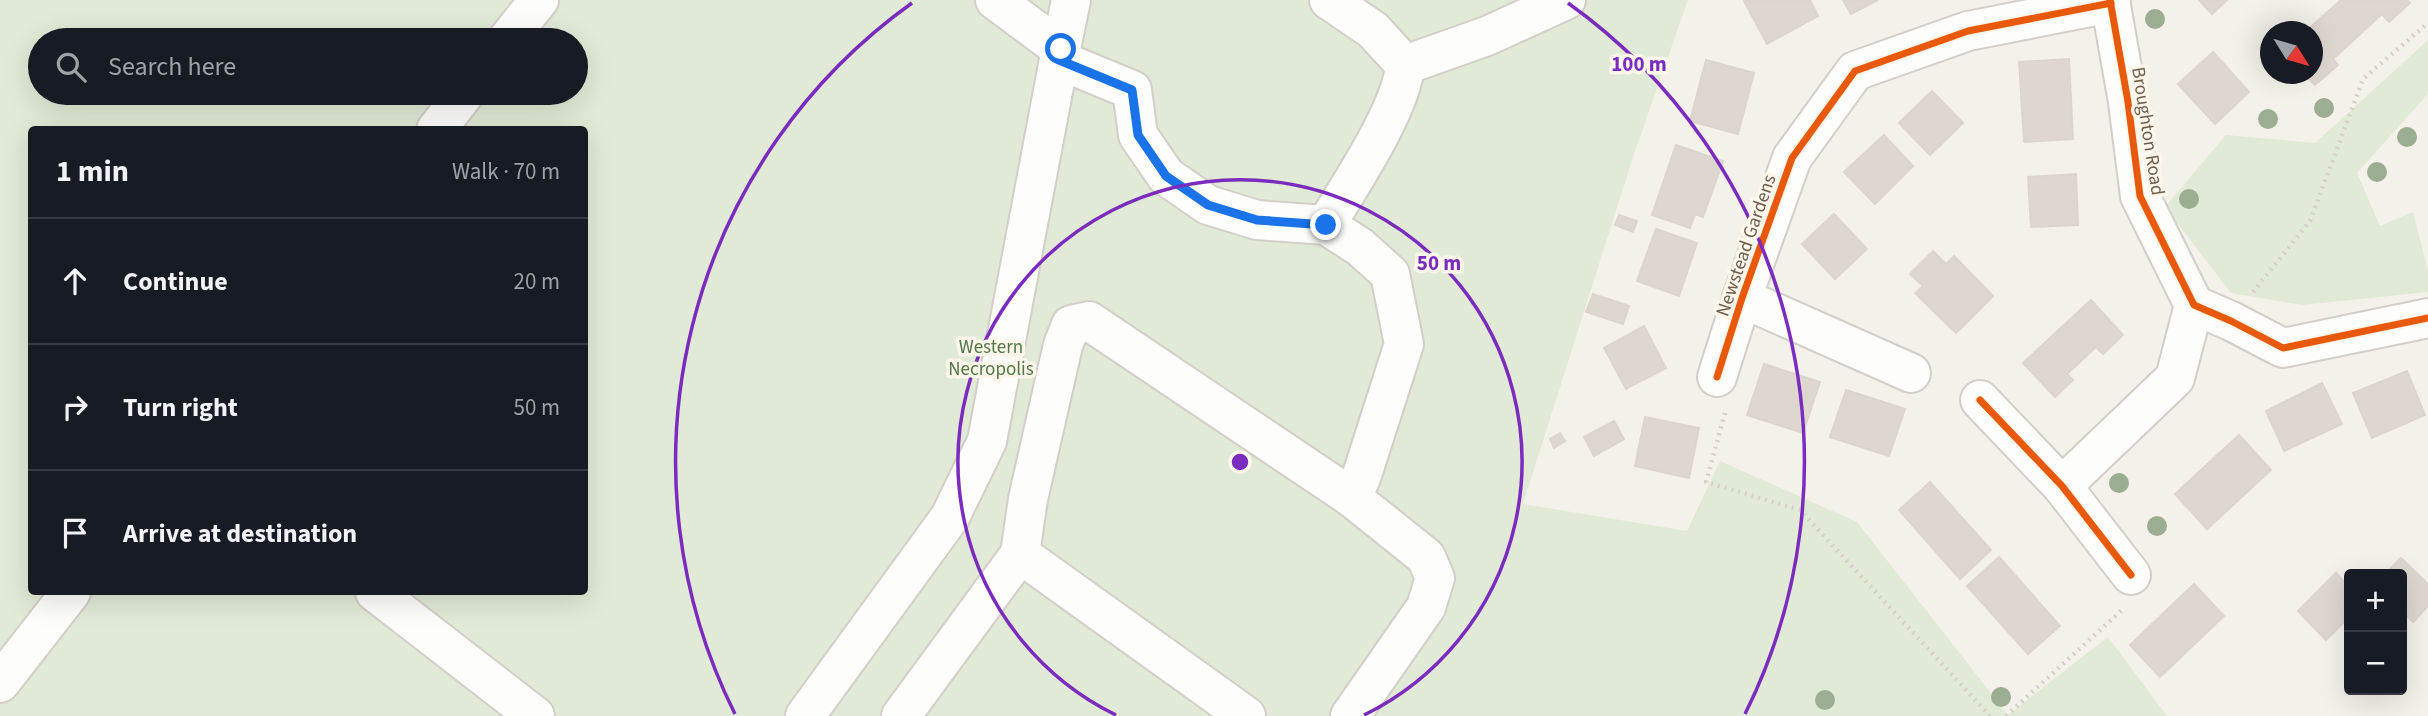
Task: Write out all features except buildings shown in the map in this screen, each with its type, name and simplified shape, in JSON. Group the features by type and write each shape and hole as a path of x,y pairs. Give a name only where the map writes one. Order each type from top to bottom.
{"street":[{"path":"517,28 539,0"},
{"path":"995,0 1060,54 1132,90 1138,135 1166,176 1208,205 1257,220 1326,225 1360,247 1390,274 1404,344 1361,478 1351,497"},
{"path":"805,716 950,517 987,441 1071,0"},
{"path":"1326,225 1386,120 1404,80 1405,65 1373,30 1329,0"},
{"path":"1405,65 1487,36 1566,0"},
{"name":"Newstead Gardens","path":"1717,377 1792,158 1855,71 1968,30 2110,2"},
{"name":"Broughton Road","path":"2110,2 2128,102 2140,196 2194,305"},
{"path":"439,126 456,105"},
{"name":"Newstead Gardens","path":"1742,298 1911,373"},
{"path":"2062,486 2175,378 2194,305 2231,320 2283,348 2428,318"},
{"path":"901,716 1020,554 1028,499 1063,345 1071,325 1089,321 1351,497 1426,557 1435,578 1426,607 1349,716"},
{"path":"1980,400 2062,486 2132,575"},
{"path":"1020,554 1246,716"},
{"path":"0,683 69,595"},
{"path":"379,595 535,716"}],"path":[{"path":"2231,320 2310,221 2362,79 2428,23"},
{"path":"1717,377 1727,384 1732,392 1706,482 1800,510 1990,716"},
{"path":"2006,716 2130,603 2133,592 2132,575"}],"green space":[{"name":"Western Necropolis","path":"0,0 1688,0 1634,154 1523,504 1687,531 1720,461 1857,522 2008,715 2108,637 2167,716 0,716"},
{"path":"2428,40 2428,94 2357,173 2380,226 2413,212 2428,271 2428,292 2303,305 2231,293 2165,207 2226,135 2315,143"}],"cycle path":[{"path":"2110,0 2128,102 2140,196 2194,305 2283,348 2428,318"},
{"path":"1717,377 1792,158 1855,71 1968,31 2111,3"},
{"path":"1980,400 2062,486 2131,575"}],"route":[{"path":"1061,49 1059,60 1132,90 1138,135 1166,176 1208,205 1257,220 1326,225"}]}
